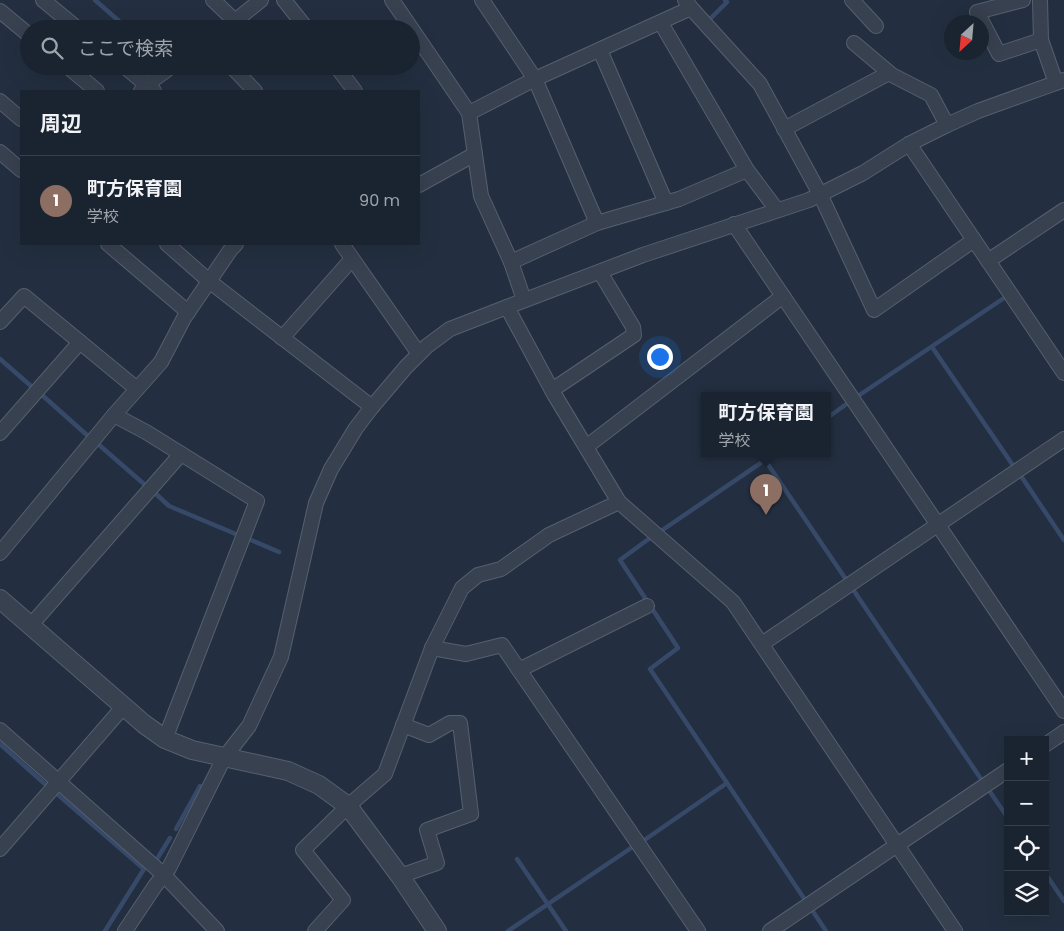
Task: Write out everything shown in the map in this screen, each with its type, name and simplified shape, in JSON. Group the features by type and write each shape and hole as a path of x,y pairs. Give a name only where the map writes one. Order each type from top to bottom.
{"street":[{"path":"44,0 67,20"},
{"path":"213,0 227,20"},
{"path":"236,20 261,0"},
{"path":"284,0 299,20"},
{"path":"392,0 406,20"},
{"path":"482,0 535,80 597,222"},
{"path":"852,0 876,26"},
{"path":"1022,0 977,12 999,54 1041,40"},
{"path":"125,931 169,868 224,758 249,726 281,657 316,503 331,469 356,428 406,367 450,329 600,272 734,224 809,200 863,172 909,144 978,111 1060,82 1041,40 1040,0"},
{"path":"469,113 535,80 661,23 688,4 760,84 820,194 874,310 974,240"},
{"path":"0,11 20,28"},
{"path":"661,23 747,170 777,210"},
{"path":"420,41 469,113 481,196 511,262 524,300"},
{"path":"854,43 889,73 931,95 947,126"},
{"path":"600,50 666,203"},
{"path":"784,129 889,73"},
{"path":"78,75 96,90"},
{"path":"133,75 147,89 162,75"},
{"path":"239,75 254,90"},
{"path":"343,75 354,90"},
{"path":"0,101 20,118"},
{"path":"909,144 1064,373"},
{"path":"0,152 20,169"},
{"path":"420,184 475,154"},
{"path":"511,262 597,222 679,199 747,170"},
{"path":"988,261 1064,210"},
{"path":"734,224 1064,711"},
{"path":"109,245 188,312"},
{"path":"168,245 209,281 372,408"},
{"path":"0,553 114,415 161,362 188,312 235,245"},
{"path":"343,245 419,354"},
{"path":"282,338 352,259"},
{"path":"552,390 634,335 633,326 600,272"},
{"path":"0,322 24,296 137,388"},
{"path":"586,447 783,296"},
{"path":"507,307 552,390 619,502 733,602 955,931"},
{"path":"0,433 80,342"},
{"path":"114,415 146,432 257,501 165,739"},
{"path":"762,644 1064,439"},
{"path":"31,625 181,454"},
{"path":"315,931 343,900 303,850 348,806 385,774 432,648 462,588 478,575 501,569 549,535 619,502"},
{"path":"0,599 144,724 165,739 192,750 288,772 320,785 348,806 400,876 437,931"},
{"path":"519,670 647,606"},
{"path":"432,648 466,654 502,645 698,931"},
{"path":"0,849 124,706"},
{"path":"400,876 437,863 427,830 471,814 460,723 450,724 429,734 403,725"},
{"path":"0,730 164,874 213,930"},
{"path":"1049,742 1064,732"},
{"path":"770,931 1004,773"}],"waterway":[{"path":"95,0 118,20"},
{"path":"709,23 708,21 727,2 725,0"},
{"path":"858,396 1004,298"},
{"path":"932,347 1012,464"},
{"path":"0,359 31,386"},
{"path":"42,395 88,436"},
{"path":"831,415 848,403"},
{"path":"98,444 144,484"},
{"path":"661,531 770,457"},
{"path":"765,460 845,578"},
{"path":"1021,476 1064,540"},
{"path":"155,493 169,506 238,535"},
{"path":"643,841 727,783 650,669 678,648 620,560 650,538"},
{"path":"251,540 279,552"},
{"path":"852,588 981,779"},
{"path":"0,744 46,785"},
{"path":"727,783 805,900"},
{"path":"176,829 200,786"},
{"path":"988,789 1004,812"},
{"path":"56,793 144,869 105,931"},
{"path":"157,859 170,838"},
{"path":"508,931 631,848"},
{"path":"517,859 566,931"},
{"path":"1049,879 1064,901"},
{"path":"812,910 826,931"}],"place":[{"name":"町方保育園","path":"766,515"}]}
